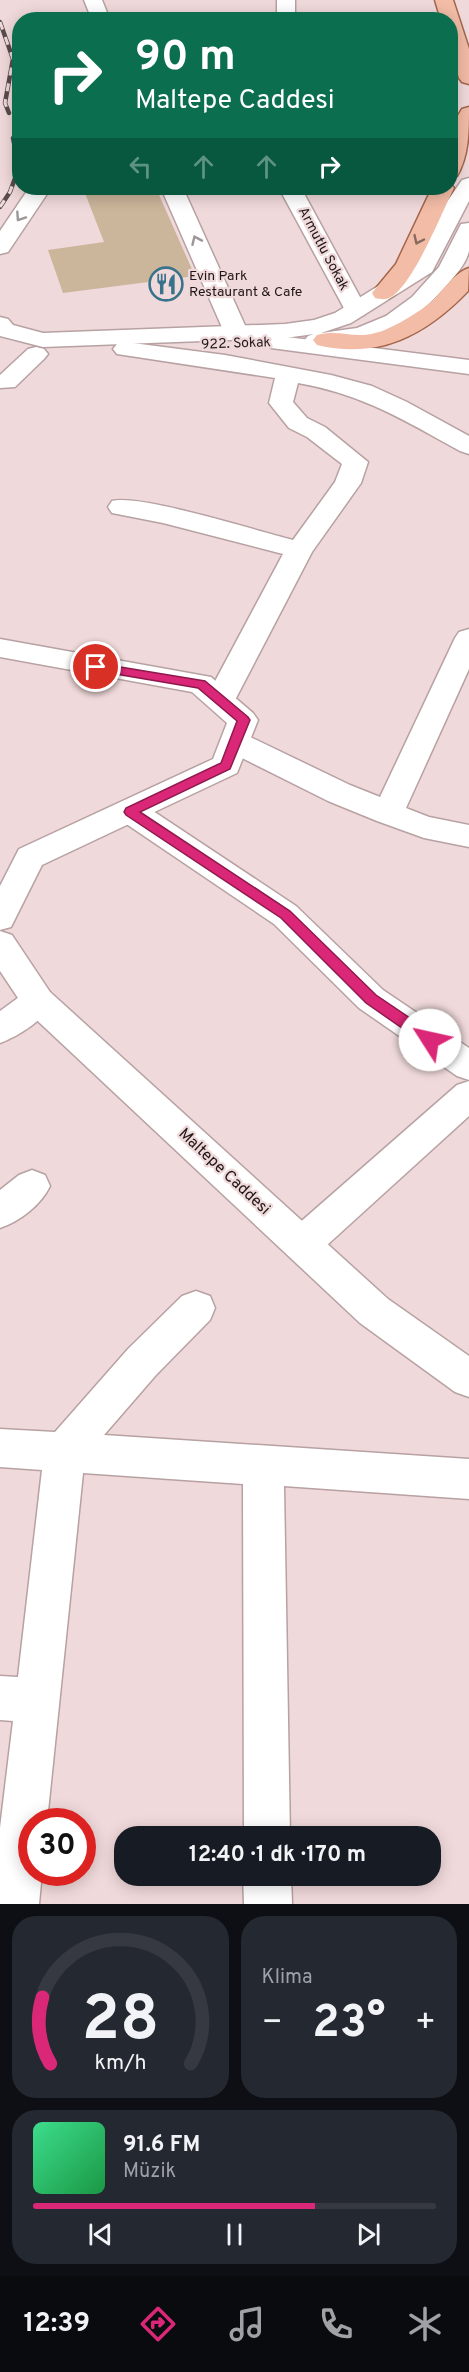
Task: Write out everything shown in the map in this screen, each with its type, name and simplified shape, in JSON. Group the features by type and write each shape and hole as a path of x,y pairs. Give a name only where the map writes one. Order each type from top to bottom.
{"main road":[{"path":"458,59 469,78"},
{"path":"458,145 469,113"},
{"path":"383,293 406,266 440,195"}],"street":[{"path":"1,336 43,340 318,327 344,318 424,267 455,206 469,184"},
{"path":"0,247 35,195"},
{"path":"175,195 236,332"},
{"name":"Armutlu Sokak","path":"294,195 356,310"},
{"name":"922. Sokak","path":"1,336 36,354 279,343 325,340 362,334 394,321 459,272 469,229"},
{"path":"279,343 469,366"},
{"path":"125,349 288,373 363,391 398,407 469,446"},
{"path":"2,380 36,354"},
{"path":"220,700 299,550 348,483 355,462 316,432 298,423 281,403 288,373"},
{"path":"121,507 164,515 299,550"},
{"path":"388,813 469,638"},
{"path":"0,648 201,684 243,720 226,766 30,857 0,918"},
{"path":"235,742 388,813 424,827 469,836"},
{"path":"130,812 285,915 371,999 469,1066"},
{"name":"Maltepe Caddesi","path":"0,944 38,1001 374,1311 468,1375"},
{"path":"0,1029 38,1001"},
{"path":"302,1244 469,1095"},
{"path":"0,1212 32,1186"},
{"path":"15,1904 19,1699 65,1451 142,1362 196,1308"},
{"path":"0,1448 469,1479"},
{"path":"263,1464 267,1826"},
{"path":"267,1886 267,1904"}],"shaded area":[{"path":"86,195 159,195 195,276 63,293 48,250 104,242"}],"railway":[{"path":"0,22 12,56"},
{"path":"9,113 5,103 12,64"},
{"path":"0,207 12,186"}],"place":[{"name":"Evin Park Restaurant & Cafe","path":"166,284"}],"route":[{"path":"96,667 201,684 243,720 226,766 130,812 285,915 371,999 430,1040"}]}
